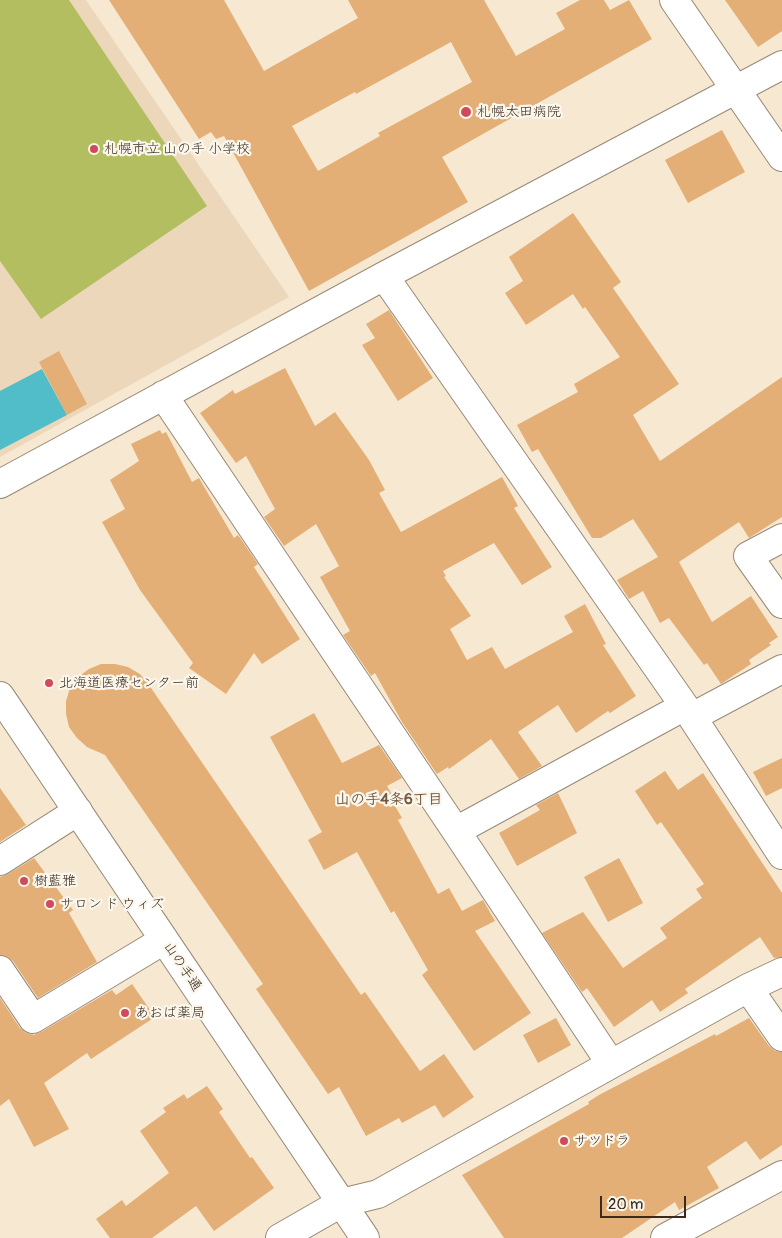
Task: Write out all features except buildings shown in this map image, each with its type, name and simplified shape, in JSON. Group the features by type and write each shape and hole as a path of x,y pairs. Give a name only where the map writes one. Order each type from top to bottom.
{"street":[{"path":"674,0 782,157"},
{"path":"0,484 384,276 782,65"},
{"path":"384,276 687,712 782,855"},
{"path":"164,395 611,1064"},
{"path":"782,538 748,556 782,604"},
{"path":"456,831 687,712 782,669"},
{"name":"山の手通","path":"0,696 365,1238"},
{"path":"0,861 78,811"},
{"path":"0,970 33,1019 164,940"},
{"path":"280,1238 341,1203 378,1194 748,988 782,972"},
{"path":"748,988 782,1037"},
{"path":"683,1234 782,1175"}],"shaded area":[{"name":"札幌市立 山の手 小学校","path":"0,0 86,0 289,297 0,457"}],"green space":[{"path":"0,0 69,0 207,206 41,319 0,261"}],"water":[{"path":"42,369 67,415 0,450 0,391"}],"place":[{"name":"札幌太田病院","path":"466,112"},
{"name":"札幌市立 山の手 小学校","path":"94,149"},
{"name":"北海道医療センター前","path":"49,683"},
{"name":"樹藍雅","path":"24,881"},
{"name":"サロン ド ウィズ","path":"50,904"},
{"name":"あおば薬局","path":"125,1013"},
{"name":"サツドラ","path":"564,1141"}],"district":[{"name":"山の手4条6丁目","path":"389,800"}]}
